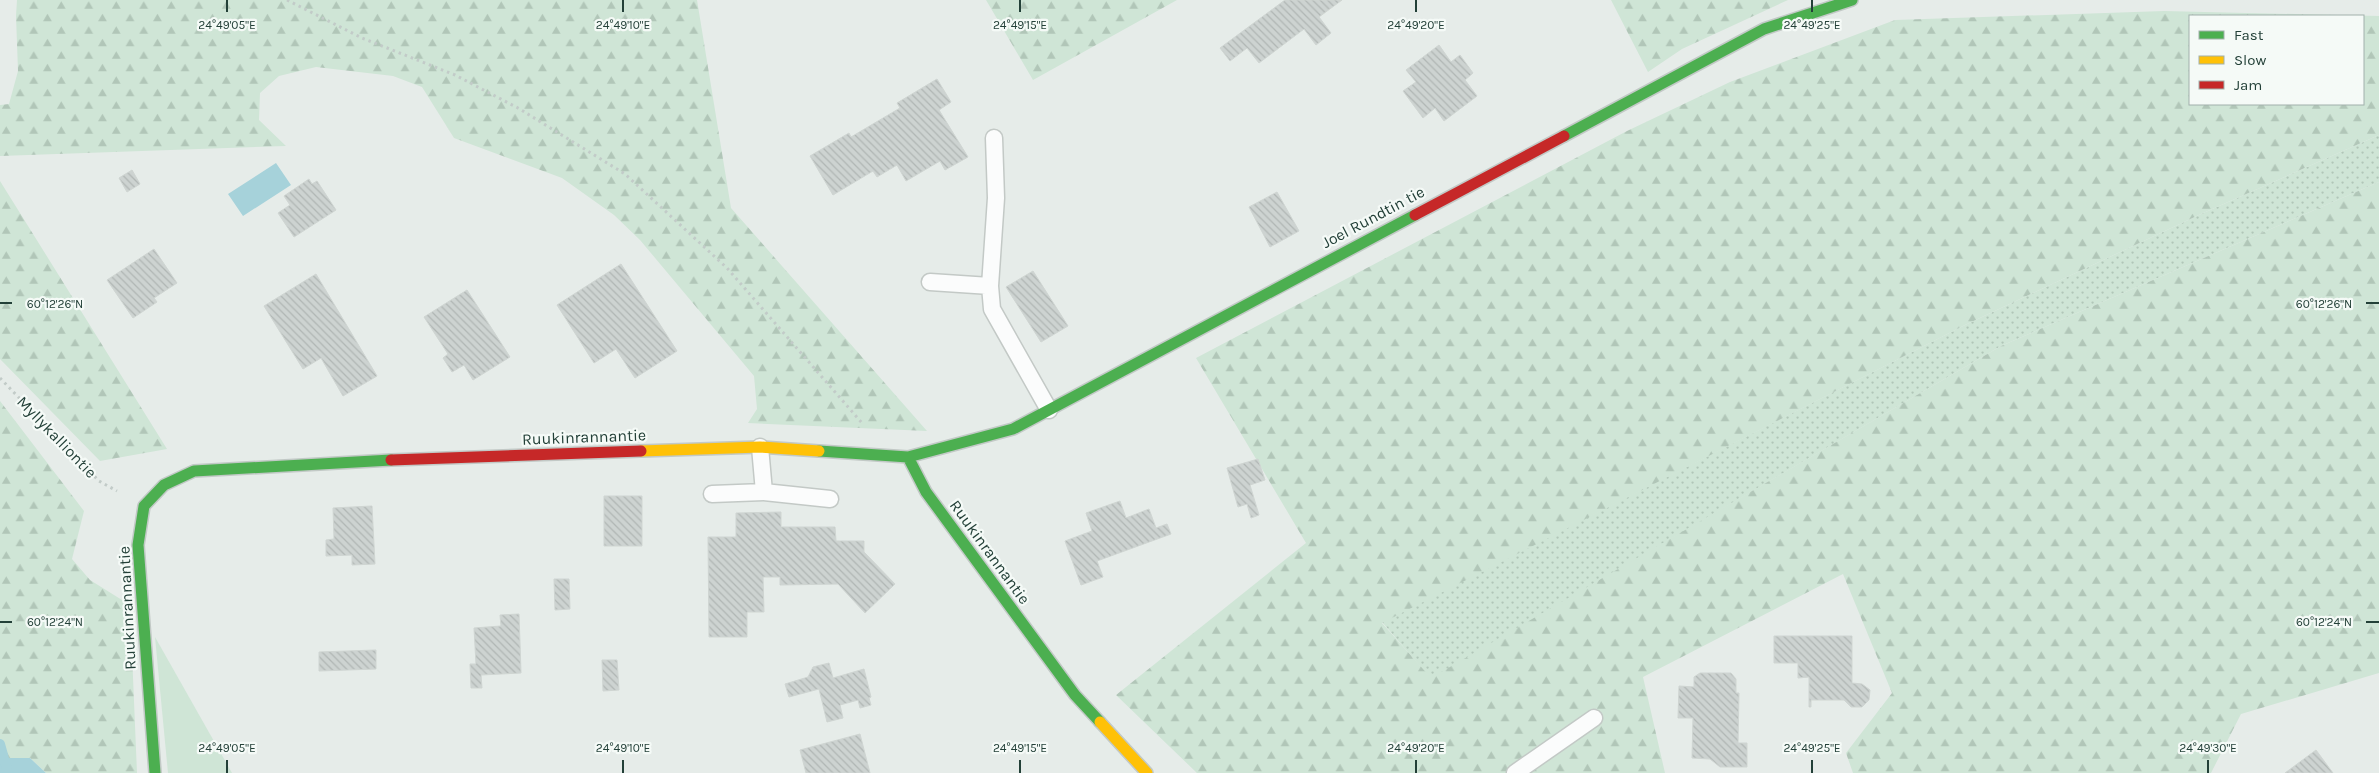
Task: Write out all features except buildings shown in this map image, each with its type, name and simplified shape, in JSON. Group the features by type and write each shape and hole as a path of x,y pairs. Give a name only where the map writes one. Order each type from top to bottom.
{"street":[{"name":"Joel Rundtin tie","path":"908,457 1014,429 1764,29 1852,0"},
{"name":"Ruukinrannantie","path":"155,773 138,544 144,506 164,485 194,471 318,463 760,447 908,457 926,492 1074,695 1146,773"}],"lane":[{"path":"994,138 996,198 990,286 992,309 1049,410"},
{"path":"930,282 990,286"},
{"path":"760,447 764,492"},
{"path":"712,494 764,492 830,499"},
{"path":"1515,773 1594,718"}],"path":[{"path":"287,0 362,38 455,75 518,108 625,174 727,268 888,455"},
{"name":"Myllykalliontie","path":"0,378 100,481 144,506"}],"green space":[{"path":"17,0 697,0 731,208 927,431 748,423 757,409 754,376 640,240 614,215 562,178 454,138 422,87 393,76 316,67 279,76 260,93 259,120 286,146 0,156 0,105 9,104 18,71"},
{"path":"986,0 1177,0 1033,80"},
{"path":"1611,0 1788,0 1682,49 1648,72"},
{"path":"2164,11 2336,15 2189,15 2189,105 2364,105 2364,16 2379,16 2379,135 2201,214 1965,325 1382,623 1431,678 2001,346 2379,182 2379,673 2241,714 2211,773 1853,773 1846,753 1892,693 1843,574 1643,677 1665,773 1197,773 1116,695 1306,543 1196,358 1627,131 1730,82 1895,20"},
{"path":"2379,135 2379,182 2001,346 1431,679 1382,622 1965,325 2201,214"},
{"path":"0,181 167,449 100,461 0,359"},
{"path":"0,401 84,511 72,559 90,580 130,605 137,773 46,773 30,758 0,760"},
{"path":"155,637 232,773 168,773"}],"water":[{"path":"276,163 291,185 243,216 228,194"},
{"path":"4,758 30,758 46,773 0,773 0,760"}],"waterway":[{"path":"0,744 8,773"}],"traffic: fast":[{"path":"1564,136 1764,29 1852,0"},
{"path":"819,451 908,457 1013,429 1415,215"},
{"path":"908,457 926,492 1075,695 1100,722"},
{"path":"155,773 138,545 144,506 164,485 194,471 391,460"}],"traffic: slow":[{"path":"641,451 760,447 819,451"},
{"path":"1100,722 1147,773"}],"traffic: jam":[{"path":"1415,215 1564,136"},
{"path":"391,460 641,451"}]}
